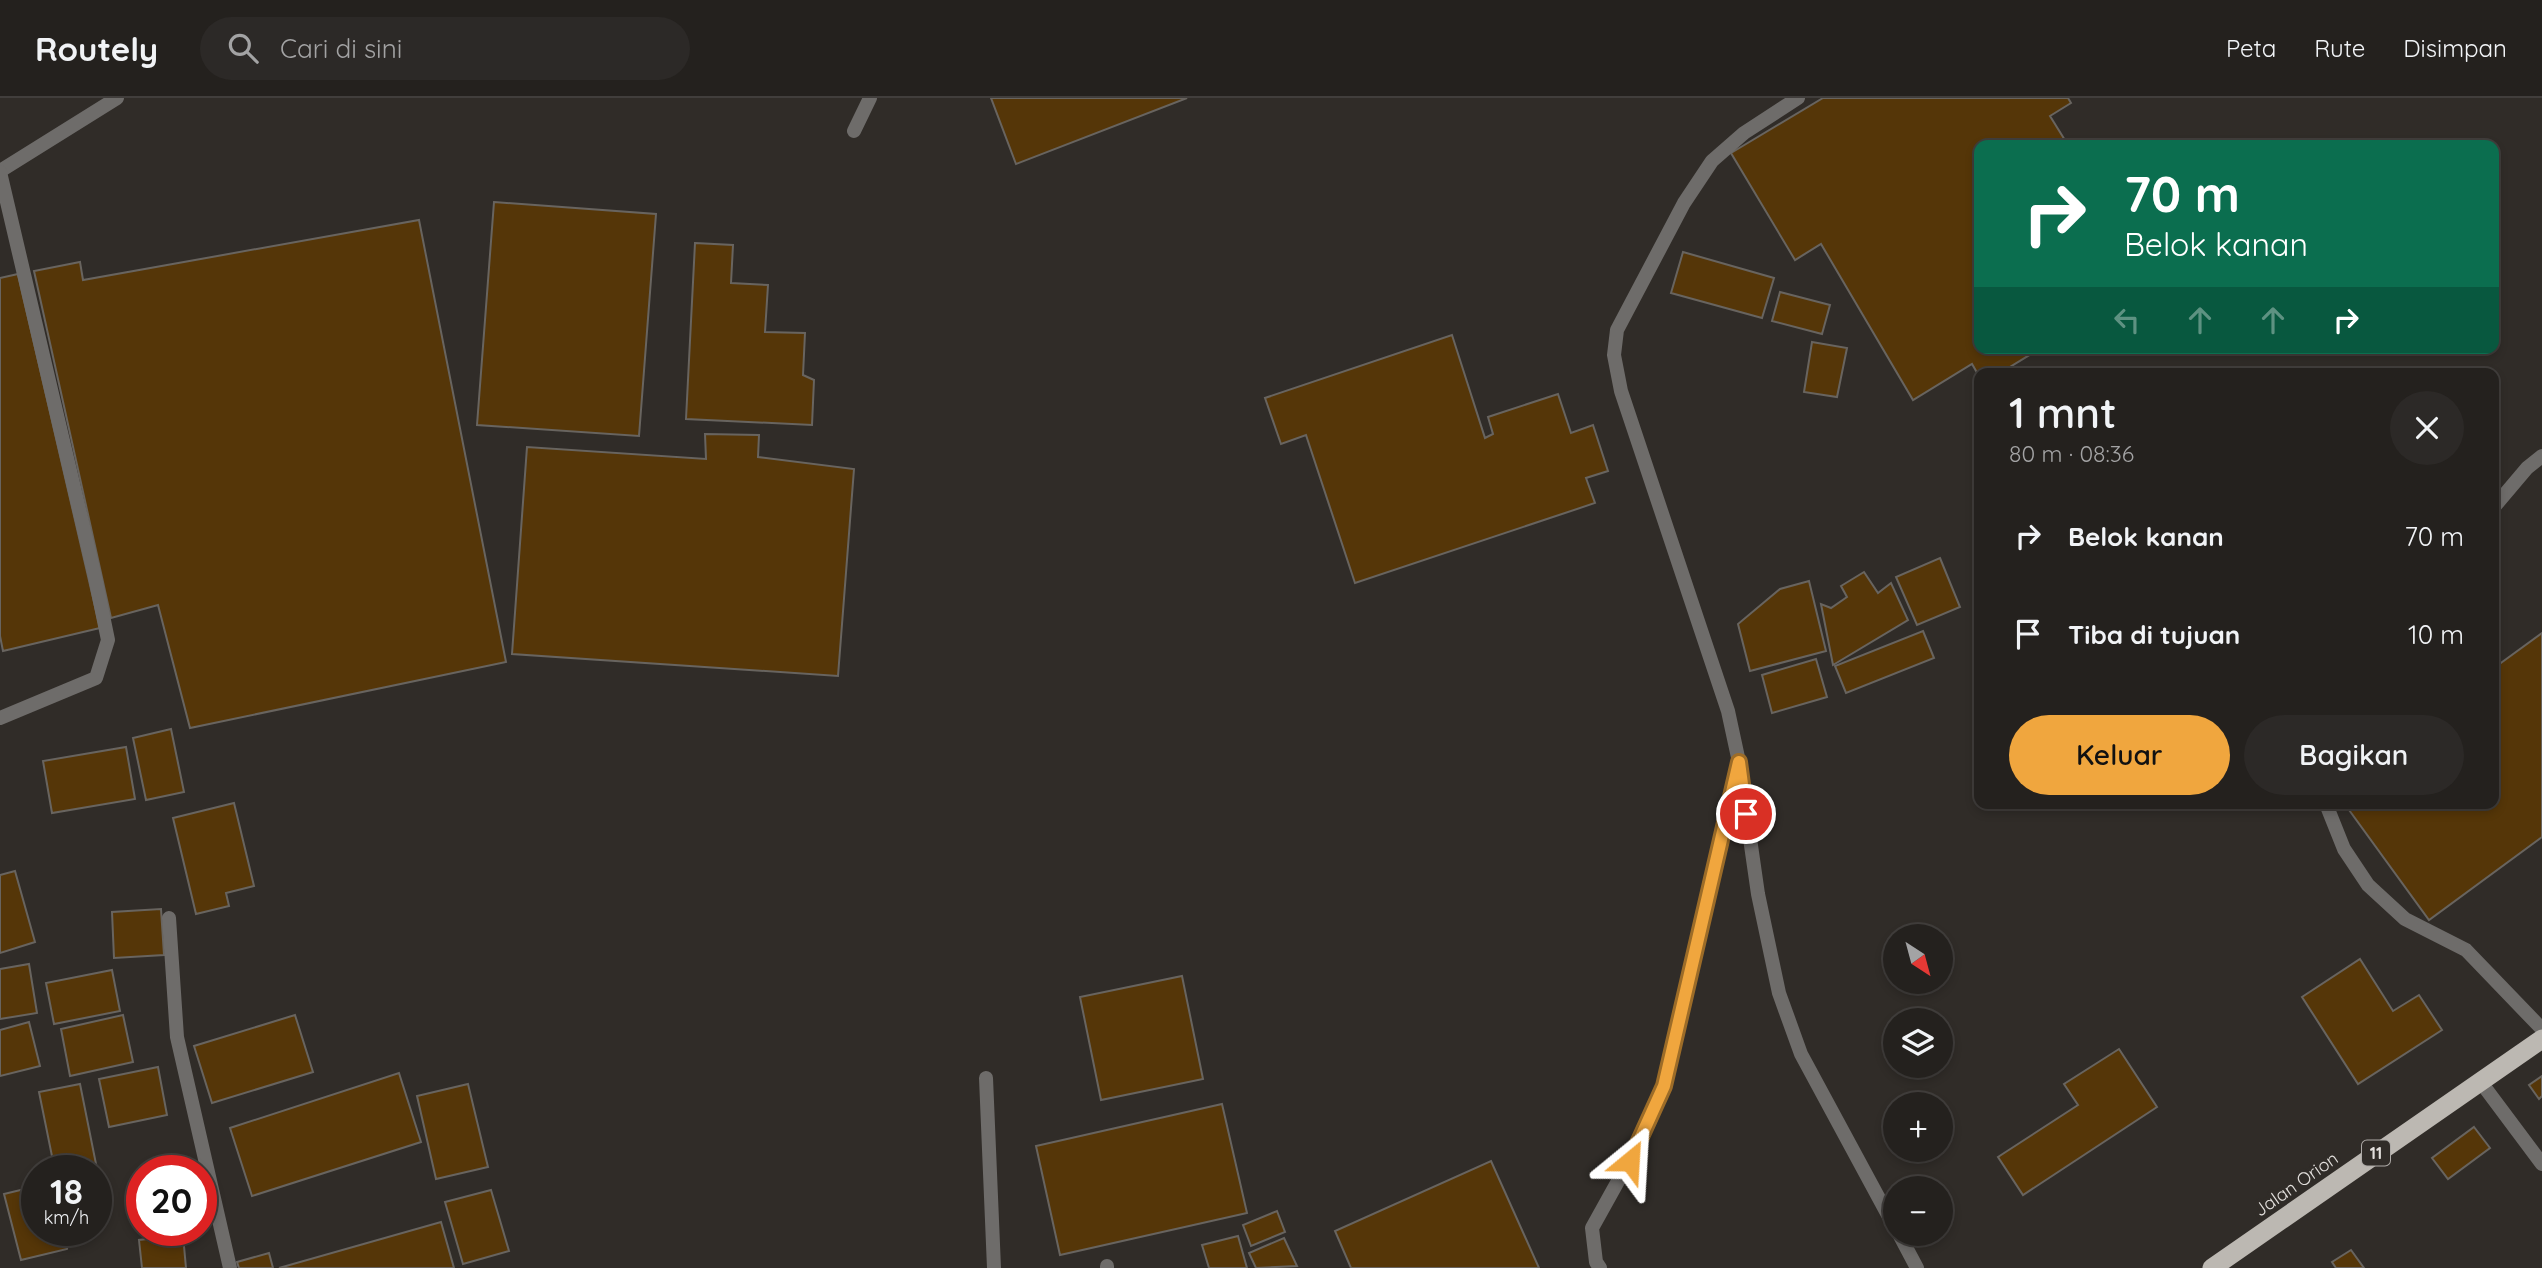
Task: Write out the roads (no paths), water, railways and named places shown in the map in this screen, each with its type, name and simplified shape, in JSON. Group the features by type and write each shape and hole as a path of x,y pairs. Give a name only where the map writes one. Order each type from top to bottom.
{"highway":[{"name":"Jalan Orion","path":"2212,1268 2542,1039"}],"street":[{"path":"0,718 96,678 108,640 0,172 117,98"},
{"path":"854,131 870,98"},
{"path":"1798,98 1744,133 1712,161 1684,203 1650,265 1618,330 1614,355 1620,391 1728,710 1739,762 1758,894 1779,993 1801,1054 1883,1206"},
{"path":"2499,501 2527,468 2542,456"},
{"path":"1600,1268 1592,1228 1642,1138 1664,1086 1739,762"},
{"path":"2328,809 2344,849 2368,885 2405,919 2466,950 2542,1028"},
{"path":"169,918 177,1037 230,1268"},
{"path":"986,1078 994,1268"},
{"path":"2480,1081 2542,1164"},
{"path":"1905,1246 1917,1268"}]}
